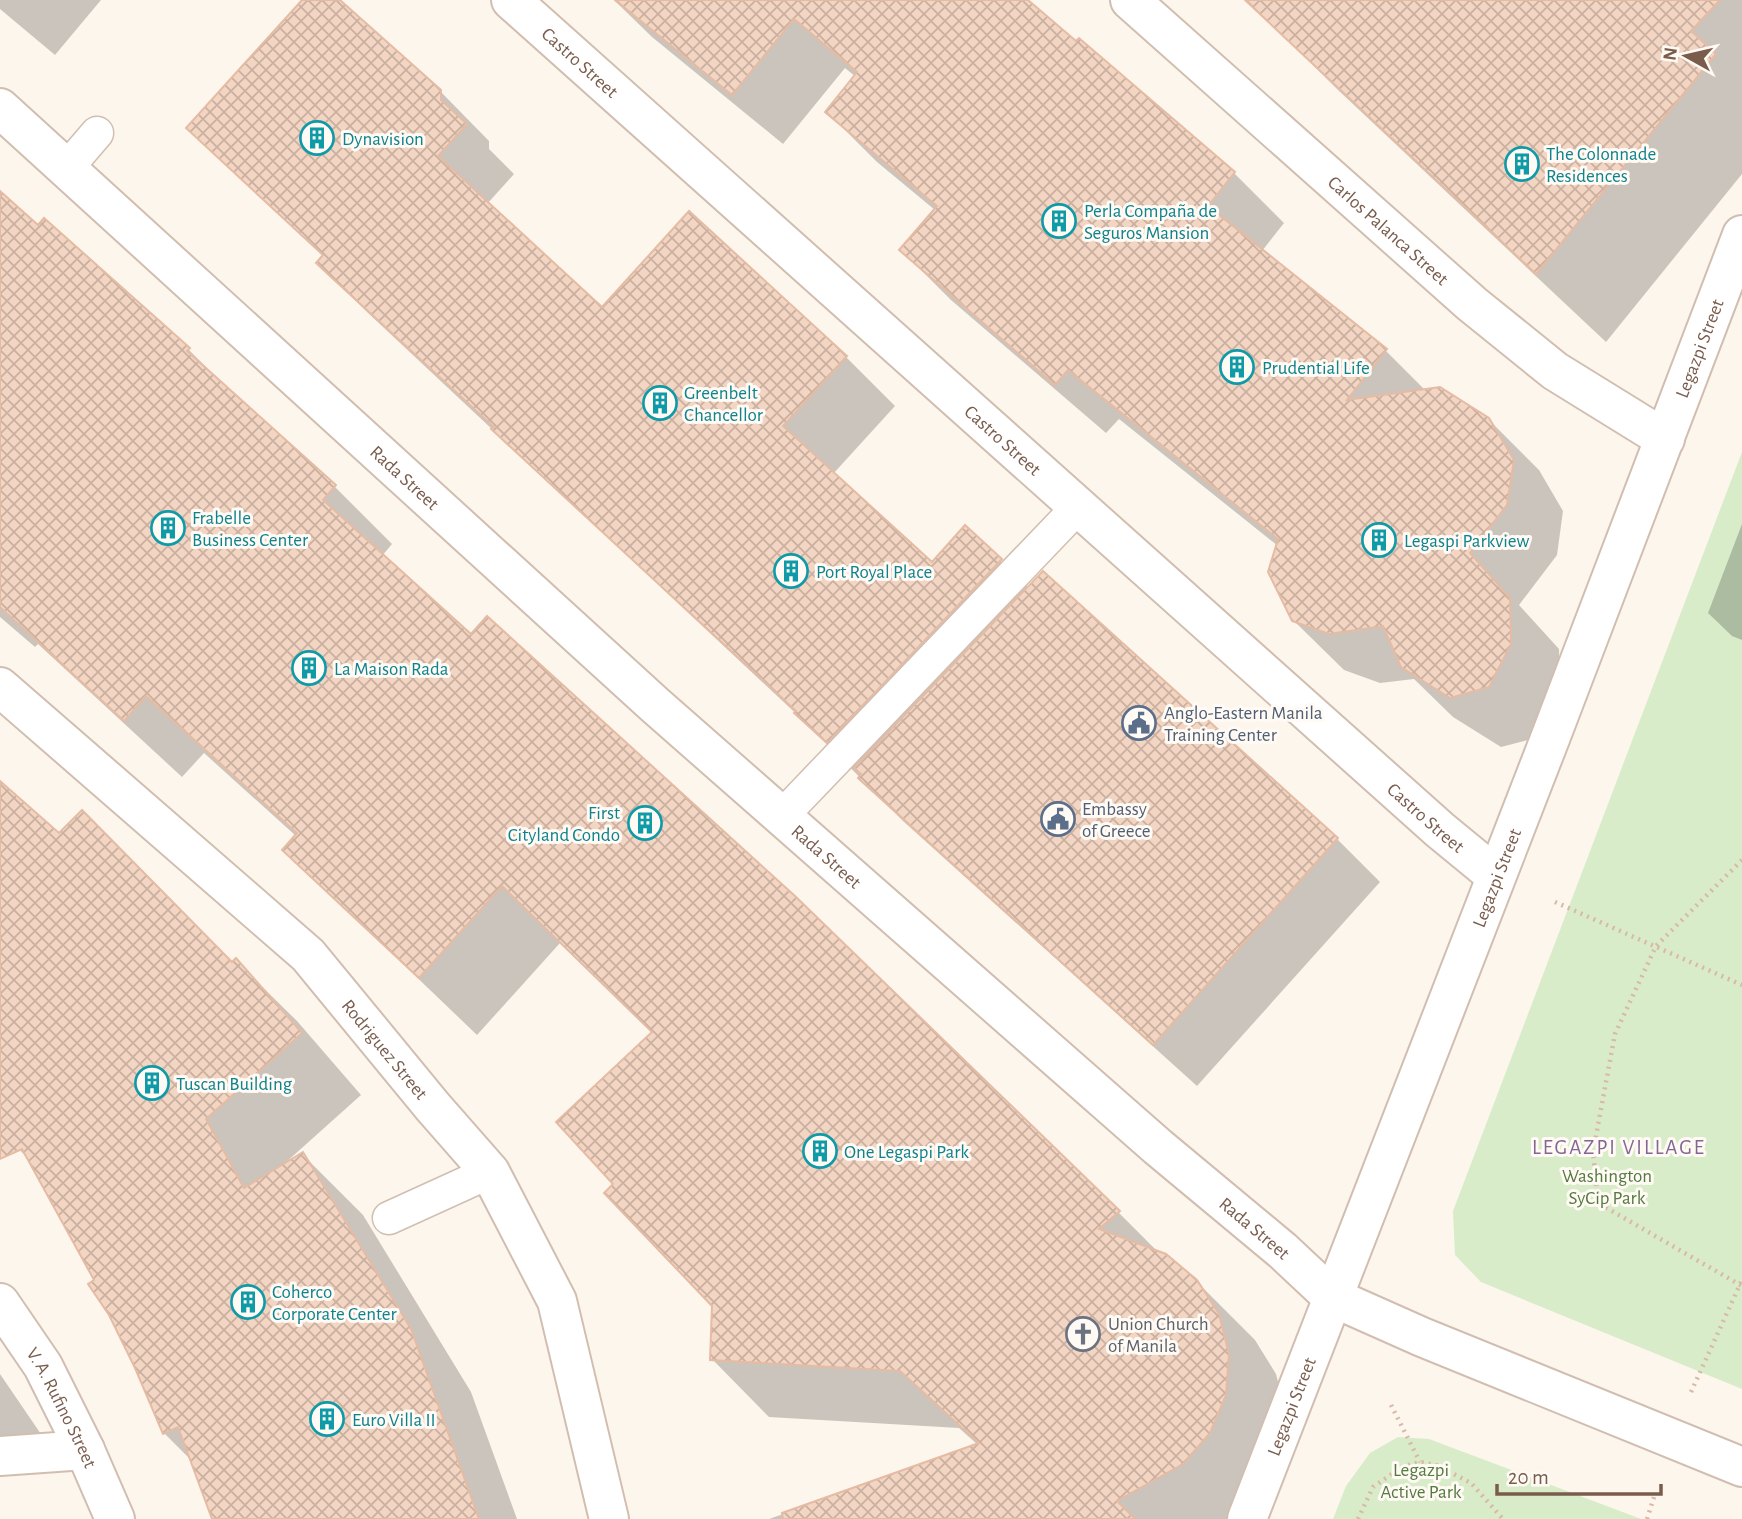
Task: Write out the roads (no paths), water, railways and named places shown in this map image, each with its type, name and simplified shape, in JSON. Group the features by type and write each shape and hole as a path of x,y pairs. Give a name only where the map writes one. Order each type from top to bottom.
{"street":[{"name":"Castro Street","path":"511,0 1440,830 1496,876"},
{"name":"Carlos Palanca Street","path":"1130,0 1472,304 1555,371 1665,439"},
{"name":"Rada Street","path":"0,108 655,705 1178,1164 1283,1251 1332,1297 1422,1337 1742,1467"},
{"name":"Legazpi Street","path":"1247,1519 1742,234"},
{"name":"Rodriguez Street","path":"0,687 308,955 490,1172 557,1301 609,1519"},
{"name":"V. A. Rufino Street","path":"0,1303 43,1366 85,1450 115,1519"},
{"path":"0,1455 85,1450"}],"lane":[{"path":"67,167 97,133"},
{"path":"782,816 1079,506"},
{"path":"389,1219 490,1172"}],"place":[{"name":"Dynavision","path":"317,138"},
{"name":"The Colonnade Residences","path":"1522,164"},
{"name":"Perla Compaña de Seguros Mansion","path":"1059,221"},
{"name":"Prudential Life","path":"1237,367"},
{"name":"Greenbelt Chancellor","path":"660,403"},
{"name":"Frabelle Business Center","path":"168,528"},
{"name":"Legaspi Parkview","path":"1379,540"},
{"name":"Port Royal Place","path":"791,571"},
{"name":"La Maison Rada","path":"309,668"},
{"name":"Anglo-Eastern Manila Training Center","path":"1139,723"},
{"name":"Embassy of Greece","path":"1058,819"},
{"name":"First Cityland Condo","path":"645,823"},
{"name":"Tuscan Building","path":"152,1083"},
{"name":"One Legaspi Park","path":"820,1151"},
{"name":"Coherco Corporate Center","path":"248,1302"},
{"name":"Union Church of Manila","path":"1083,1334"},
{"name":"Euro Villa II","path":"327,1419"}],"district":[{"name":"LEGAZPI VILLAGE","path":"1619,1147"}],"park label":[{"name":"Washington SyCip Park","path":"1607,1186"},
{"name":"Legazpi Active Park","path":"1421,1480"}]}
